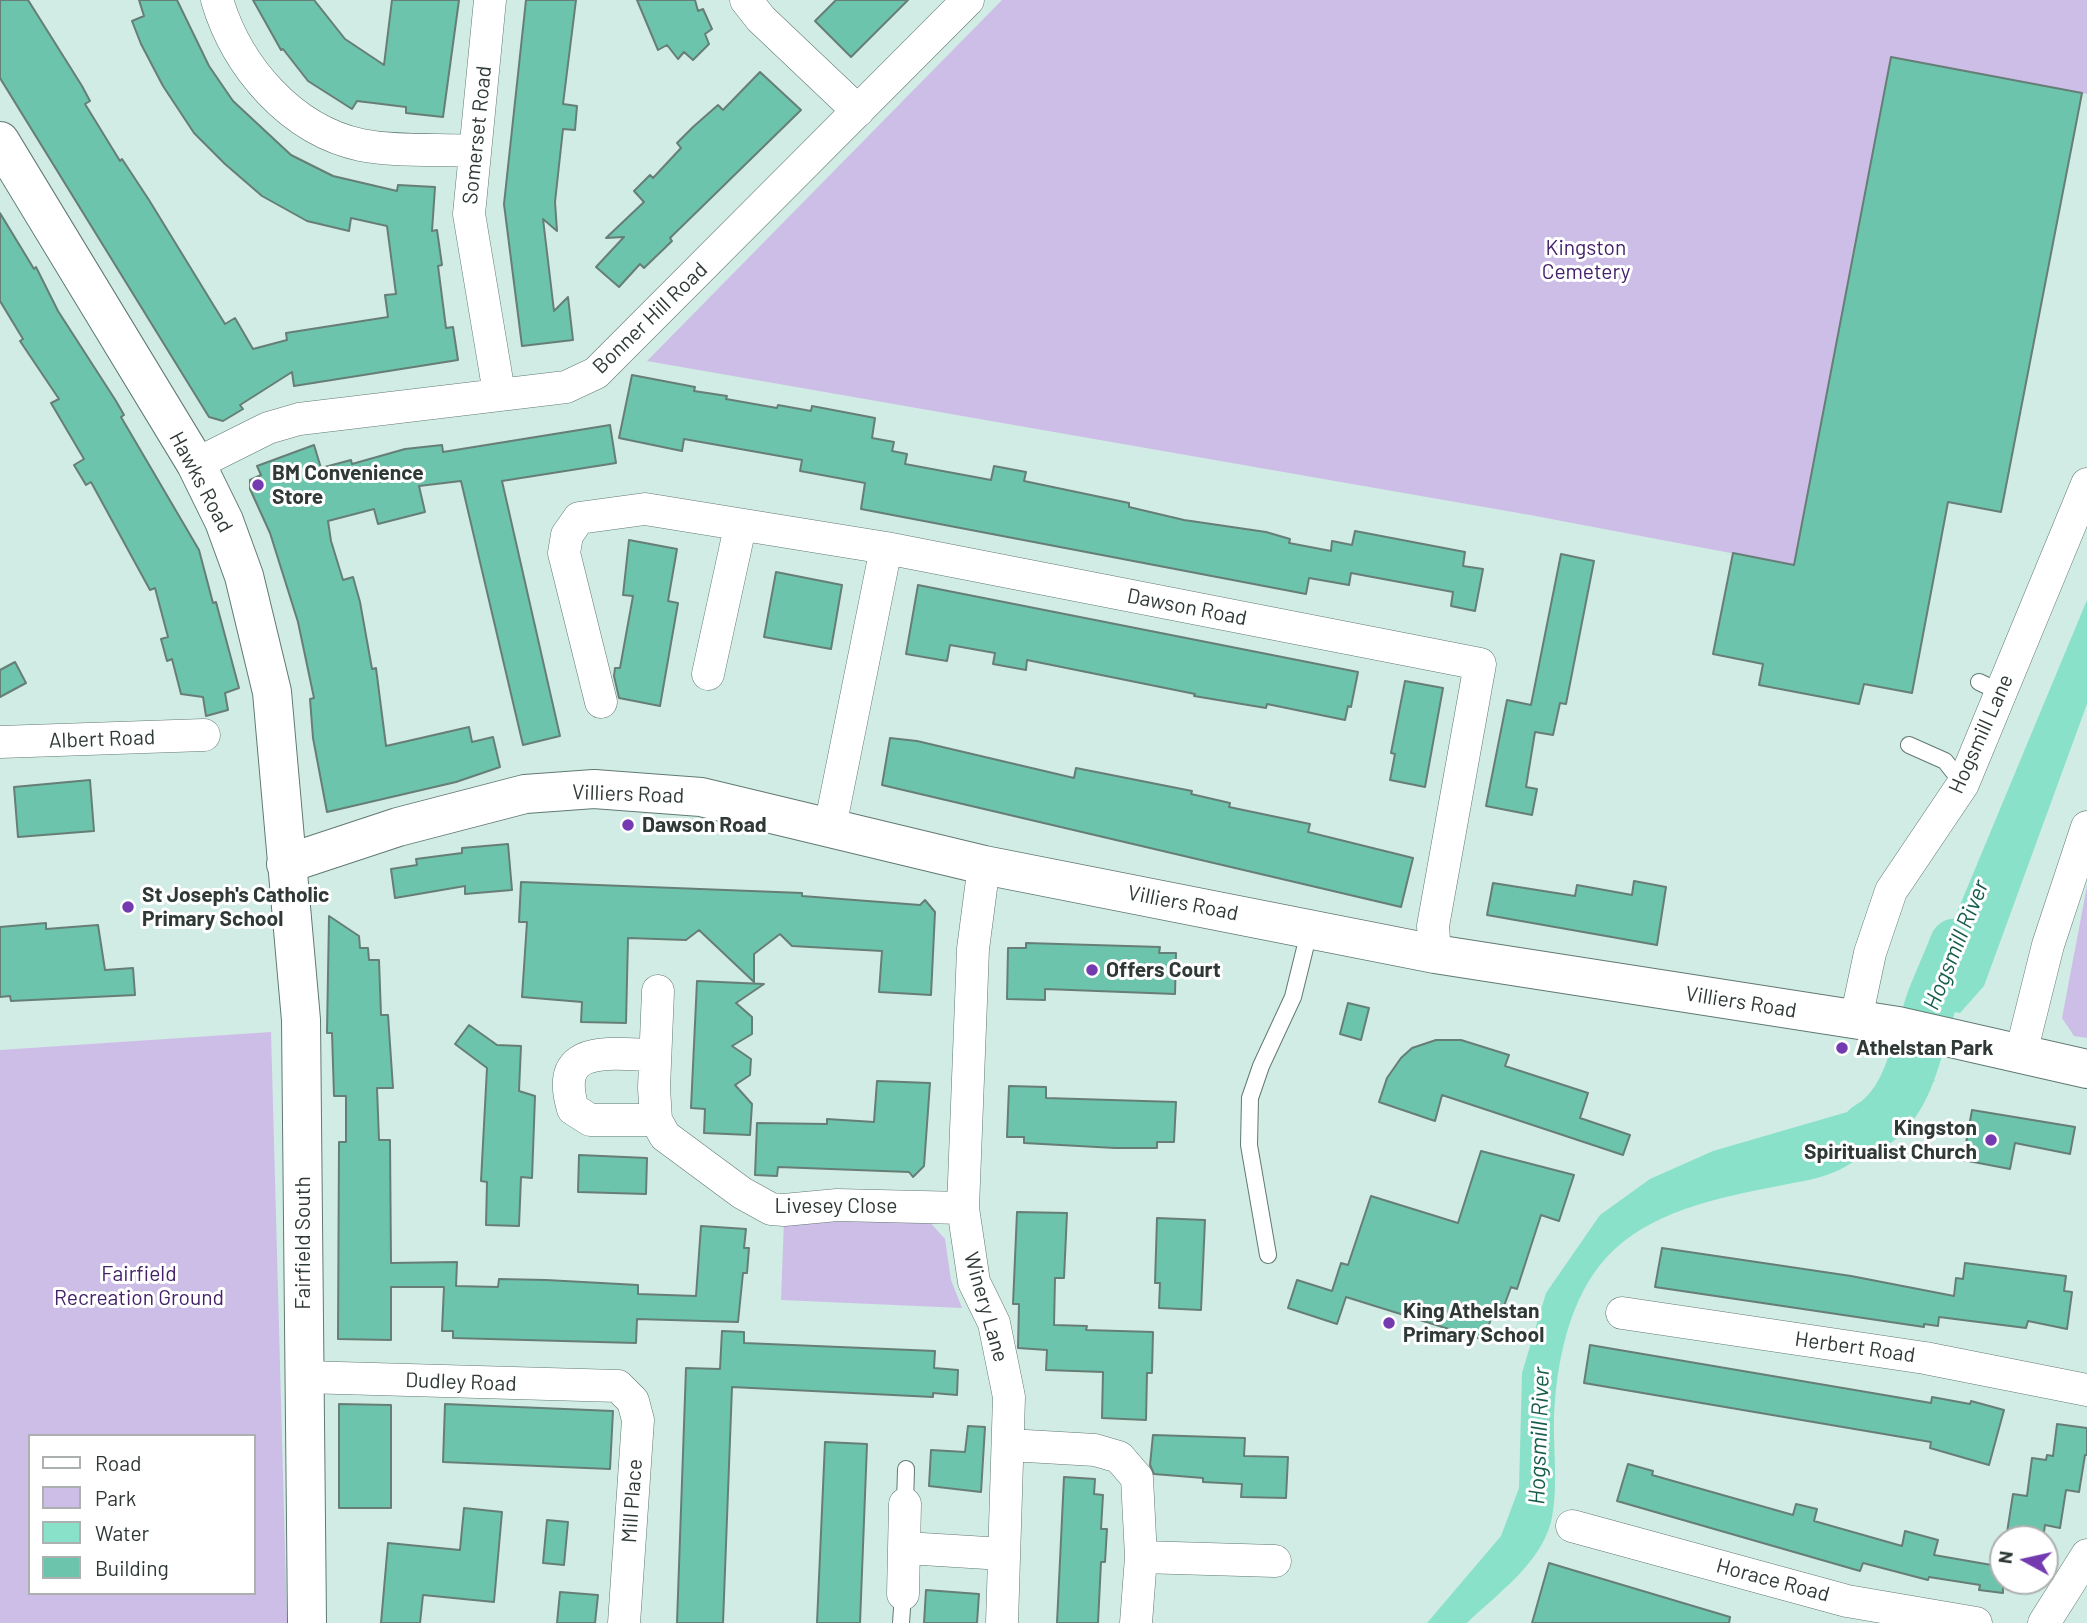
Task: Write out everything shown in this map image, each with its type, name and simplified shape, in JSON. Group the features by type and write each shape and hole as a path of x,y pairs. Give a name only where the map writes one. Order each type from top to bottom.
{"street":[{"path":"217,0 236,46 257,75 285,107 323,133 363,145 473,151"},
{"name":"Somerset Road","path":"491,0 473,151 469,214 499,393"},
{"path":"746,0 761,19 858,111"},
{"name":"Bonner Hill Road","path":"196,464 268,428 299,419 566,387 596,373 968,0"},
{"name":"Hawks Road","path":"0,141 196,464 224,521 244,576 264,652 273,705 285,864"},
{"name":"Hogsmill Lane","path":"1856,1019 1870,953 1891,891 1963,784 1990,687 2087,484"},
{"path":"601,702 564,553 567,535 579,518 645,509 740,527 886,548 830,827"},
{"path":"708,674 740,527"},
{"name":"Dawson Road","path":"886,548 1480,664 1433,926 1435,954"},
{"name":"Albert Road","path":"0,742 204,735"},
{"name":"Villiers Road","path":"285,864 398,827 524,794 594,789 701,797 984,865 1435,954 1898,1026 2087,1069"},
{"path":"2021,1053 2048,945 2087,827"},
{"name":"Fairfield South","path":"285,864 301,1020 307,1623"},
{"name":"Winery Lane","path":"984,865 973,949 963,1208 974,1282 994,1323 1003,1356 1009,1397 1002,1623"},
{"path":"654,1055 590,1055 572,1068 566,1086 573,1109 590,1120 656,1120 654,1055 658,991"},
{"name":"Livesey Close","path":"656,1120 665,1136 742,1193 771,1209 849,1205 963,1208"},
{"name":"Herbert Road","path":"1622,1313 1925,1357 2087,1390"},
{"name":"Dudley Road","path":"304,1377 618,1386"},
{"name":"Mill Place","path":"618,1386 633,1401 638,1420 624,1623"},
{"path":"1009,1445 1096,1450 1119,1457 1137,1478 1141,1557 1136,1623"},
{"path":"902,1608 906,1548 905,1504"},
{"name":"Horace Road","path":"1572,1526 1847,1601 1976,1623"},
{"path":"906,1548 1003,1554"},
{"path":"2044,1623 2087,1555"},
{"path":"1141,1557 1275,1560"}],"lane":[{"path":"1909,745 1945,761 1963,784"},
{"path":"1268,1255 1249,1145 1250,1098 1261,1066 1293,997 1310,928"},
{"path":"905,1504 906,1469"}],"green space":[{"name":"Kingston Cemetery","path":"1002,0 2087,0 2087,94 1891,57 1794,565 1530,515 647,361"},
{"path":"2087,886 2087,1038 2074,1036 2062,1018"},
{"name":"Fairfield Recreation Ground","path":"271,1032 287,1623 0,1623 0,1050"},
{"path":"927,1219 945,1239 951,1280 962,1308 781,1300 784,1220"}],"water":[{"path":"2087,600 2087,704 1984,986 1960,1013 1918,1006"},
{"path":"1904,1076 1935,1080 1879,1142 1853,1162 1817,1178 1685,1209 1642,1229 1605,1259 1584,1290 1564,1344 1554,1416 1554,1507 1545,1537 1527,1565 1467,1623 1427,1623 1501,1536 1519,1488 1522,1373 1546,1293 1600,1215 1650,1179 1713,1151 1861,1108"}],"building":[{"path":"0,0 28,0 82,86 90,101 85,104 120,161 122,159 149,200 225,324 235,318 253,349 287,340 286,333 388,317 385,295 396,294 387,226 351,218 349,231 307,221 262,196 225,164 194,133 163,86 132,21 144,16 139,0 177,0 209,66 233,101 291,155 333,176 397,191 398,185 435,187 432,231 437,230 442,265 438,266 446,328 453,327 458,360 294,386 292,372 240,405 243,409 223,421 209,417 0,78"},
{"path":"253,0 314,0 345,39 384,65 392,0 459,0 443,117 406,113 406,107 357,101 352,109 308,81 283,49 281,50"},
{"path":"526,0 576,0 563,104 577,106 575,130 563,129 555,202 557,231 543,219 554,311 568,297 573,340 522,346 504,204"},
{"path":"637,0 695,0 698,11 703,9 712,29 705,34 709,44 693,60 684,52 678,59 667,45 658,50"},
{"path":"836,0 908,0 851,57 815,21"},
{"path":"1891,57 2082,93 2001,512 1948,502 1912,693 1864,684 1859,704 1759,685 1763,664 1713,654 1733,553 1794,565"},
{"path":"760,72 801,110 670,238 672,241 644,268 640,264 619,287 596,267 624,237 606,238 644,202 634,191 650,175 653,178 681,148 677,143 693,127 718,105 723,110"},
{"path":"0,213 34,269 36,267 58,311 116,401 124,415 121,417 199,550 239,688 225,693 228,710 206,716 203,697 181,694 172,659 167,661 161,639 168,637 155,588 150,590 91,482 86,485 74,465 84,459 51,403 59,399 20,341 23,339 0,301"},
{"path":"632,375 695,387 694,391 727,396 726,399 811,411 812,406 875,418 872,438 894,442 892,451 907,454 905,464 991,480 994,466 1026,472 1024,481 1129,503 1129,507 1184,520 1266,532 1290,539 1289,543 1331,551 1332,541 1352,545 1355,531 1465,552 1463,566 1483,569 1475,611 1451,606 1453,592 1351,573 1349,585 1309,578 1306,594 861,509 865,483 800,471 802,460 684,439 682,451 619,438"},
{"path":"610,425 616,463 502,481 560,736 523,745 461,481 419,486 425,512 378,524 374,509 328,521 343,580 353,577 360,602 372,669 376,668 386,746 469,727 472,742 493,737 500,767 456,782 327,812 313,738 310,699 314,698 298,622 270,533 250,489 250,480 261,475 257,466 314,445 321,468 351,460 352,464 405,449 442,445 443,452"},
{"path":"629,540 677,549 668,601 678,603 660,706 619,698 614,676 615,668 620,668 633,596 623,595"},
{"path":"1561,554 1594,561 1566,704 1560,703 1553,735 1535,732 1526,787 1537,789 1532,815 1486,806 1507,700 1531,705"},
{"path":"776,572 842,585 831,649 764,637"},
{"path":"918,585 1358,672 1351,707 1348,706 1345,720 1267,704 1266,708 1194,696 1195,694 1027,660 1026,670 993,664 995,653 950,645 947,661 906,654"},
{"path":"15,662 26,683 0,697 0,670"},
{"path":"1405,681 1443,688 1425,787 1390,780 1395,754 1391,753"},
{"path":"890,738 917,741 1074,778 1076,768 1192,791 1191,794 1230,803 1229,807 1310,824 1308,832 1413,858 1401,907 882,785"},
{"path":"90,780 94,831 18,837 14,787"},
{"path":"508,844 512,890 465,894 465,886 395,898 391,869 417,865 416,859 462,853 462,848"},
{"path":"1634,881 1666,887 1657,945 1487,915 1493,883 1575,896 1577,885 1632,895"},
{"path":"521,882 802,893 802,896 920,905 925,900 935,912 931,995 879,992 882,951 792,946 780,934 754,954 754,982 699,930 686,940 628,938 626,1023 581,1022 582,1002 522,997 527,922 519,922"},
{"path":"329,916 359,936 360,948 368,948 369,960 379,960 381,1015 388,1015 393,1088 377,1088 379,1140 390,1140 391,1263 457,1262 456,1286 498,1287 499,1279 546,1280 638,1285 638,1294 696,1296 701,1226 746,1229 744,1248 749,1248 747,1273 743,1273 738,1322 637,1319 636,1343 453,1338 453,1331 442,1331 444,1287 391,1287 391,1340 338,1339 339,1142 346,1142 346,1096 334,1096 332,1033 327,1033"},
{"path":"46,923 46,929 98,925 105,970 133,968 135,995 11,1001 10,996 0,997 0,927"},
{"name":"Offers Court","path":"1026,943 1160,947 1159,953 1176,953 1175,994 1045,989 1045,1000 1007,999 1008,948 1026,948"},
{"path":"697,981 764,984 736,1003 752,1017 752,1034 732,1046 751,1059 750,1075 735,1085 752,1104 750,1135 704,1133 705,1109 691,1108"},
{"path":"1348,1003 1369,1008 1361,1040 1340,1034"},
{"path":"469,1025 497,1045 521,1046 519,1091 535,1096 532,1178 521,1177 519,1226 486,1225 487,1182 481,1181 487,1068 455,1044"},
{"path":"1436,1040 1461,1040 1509,1055 1505,1066 1588,1093 1580,1118 1630,1135 1623,1155 1442,1095 1435,1121 1379,1102 1387,1078 1401,1058 1412,1048"},
{"path":"877,1081 930,1083 924,1166 913,1177 909,1172 778,1167 777,1176 755,1175 757,1123 827,1124 827,1119 874,1122"},
{"path":"1009,1086 1046,1087 1046,1098 1176,1102 1174,1142 1157,1142 1157,1148 1024,1143 1024,1137 1007,1137"},
{"name":"Kingston Spiritualist Church","path":"1972,1110 2075,1127 2070,1154 2015,1143 2010,1169 1963,1160"},
{"path":"1481,1151 1574,1175 1559,1221 1541,1215 1517,1289 1511,1287 1504,1306 1496,1303 1484,1340 1346,1297 1337,1324 1288,1308 1297,1280 1332,1291 1341,1263 1348,1265 1371,1196 1458,1223"},
{"path":"579,1155 647,1158 646,1194 578,1192"},
{"path":"1017,1212 1067,1213 1064,1278 1055,1278 1054,1325 1087,1326 1086,1330 1153,1332 1152,1373 1147,1373 1146,1420 1102,1418 1103,1372 1046,1370 1047,1350 1018,1348 1019,1304 1013,1304"},
{"path":"1157,1218 1205,1220 1201,1310 1159,1308 1160,1283 1155,1283"},
{"path":"1662,1248 1851,1276 1954,1296 1956,1278 1963,1279 1965,1263 2066,1276 2064,1291 2072,1292 2067,1329 2028,1321 2026,1328 1939,1317 1938,1326 1924,1324 1924,1327 1655,1287"},
{"path":"722,1331 744,1332 744,1343 935,1351 934,1368 958,1370 957,1395 933,1393 933,1397 732,1387 723,1623 677,1623 686,1368 720,1369"},
{"path":"1590,1345 1931,1403 1932,1397 1970,1404 1971,1401 2004,1410 1989,1465 1930,1448 1931,1442 1584,1383"},
{"path":"339,1404 391,1405 391,1508 339,1508"},
{"path":"445,1404 613,1411 610,1469 443,1462"},
{"path":"2057,1424 2087,1428 2087,1455 2079,1492 2066,1490 2060,1528 2059,1525 2008,1525 2013,1494 2027,1496 2032,1458 2046,1460 2047,1455 2053,1456"},
{"path":"968,1426 985,1427 981,1492 929,1486 931,1450 965,1452"},
{"path":"1153,1435 1245,1438 1244,1456 1288,1457 1286,1498 1241,1497 1242,1484 1203,1482 1203,1478 1154,1474 1150,1465"},
{"path":"825,1442 867,1444 860,1623 817,1623"},
{"path":"1628,1464 1653,1471 1652,1475 1793,1515 1796,1504 1817,1509 1814,1521 1902,1546 1905,1531 1938,1540 1934,1555 1989,1565 1989,1591 1979,1590 1980,1585 1929,1577 1928,1580 1863,1563 1860,1571 1617,1501"},
{"path":"1064,1477 1095,1479 1094,1494 1103,1495 1101,1529 1107,1529 1105,1562 1101,1562 1098,1623 1057,1623"},
{"path":"464,1508 502,1512 494,1602 423,1595 420,1623 381,1623 388,1543 460,1550"},
{"path":"547,1520 568,1522 564,1565 543,1563"},
{"path":"1549,1563 1730,1617 1729,1623 1532,1623"},
{"path":"926,1590 979,1594 977,1623 924,1623"},
{"path":"560,1592 598,1595 595,1623 557,1623"}],"waterway":[{"name":"Hogsmill River","path":"1867,1128 1894,1104 1903,1088 1932,1000 1955,944"}],"place":[{"name":"BM Convenience Store","path":"258,485"},
{"name":"Dawson Road","path":"628,825"},
{"name":"St Joseph's Catholic Primary School","path":"128,907"},
{"name":"Offers Court","path":"1092,970"},
{"name":"Athelstan Park","path":"1842,1048"},
{"name":"Kingston Spiritualist Church","path":"1991,1140"},
{"name":"King Athelstan Primary School","path":"1389,1323"}]}
